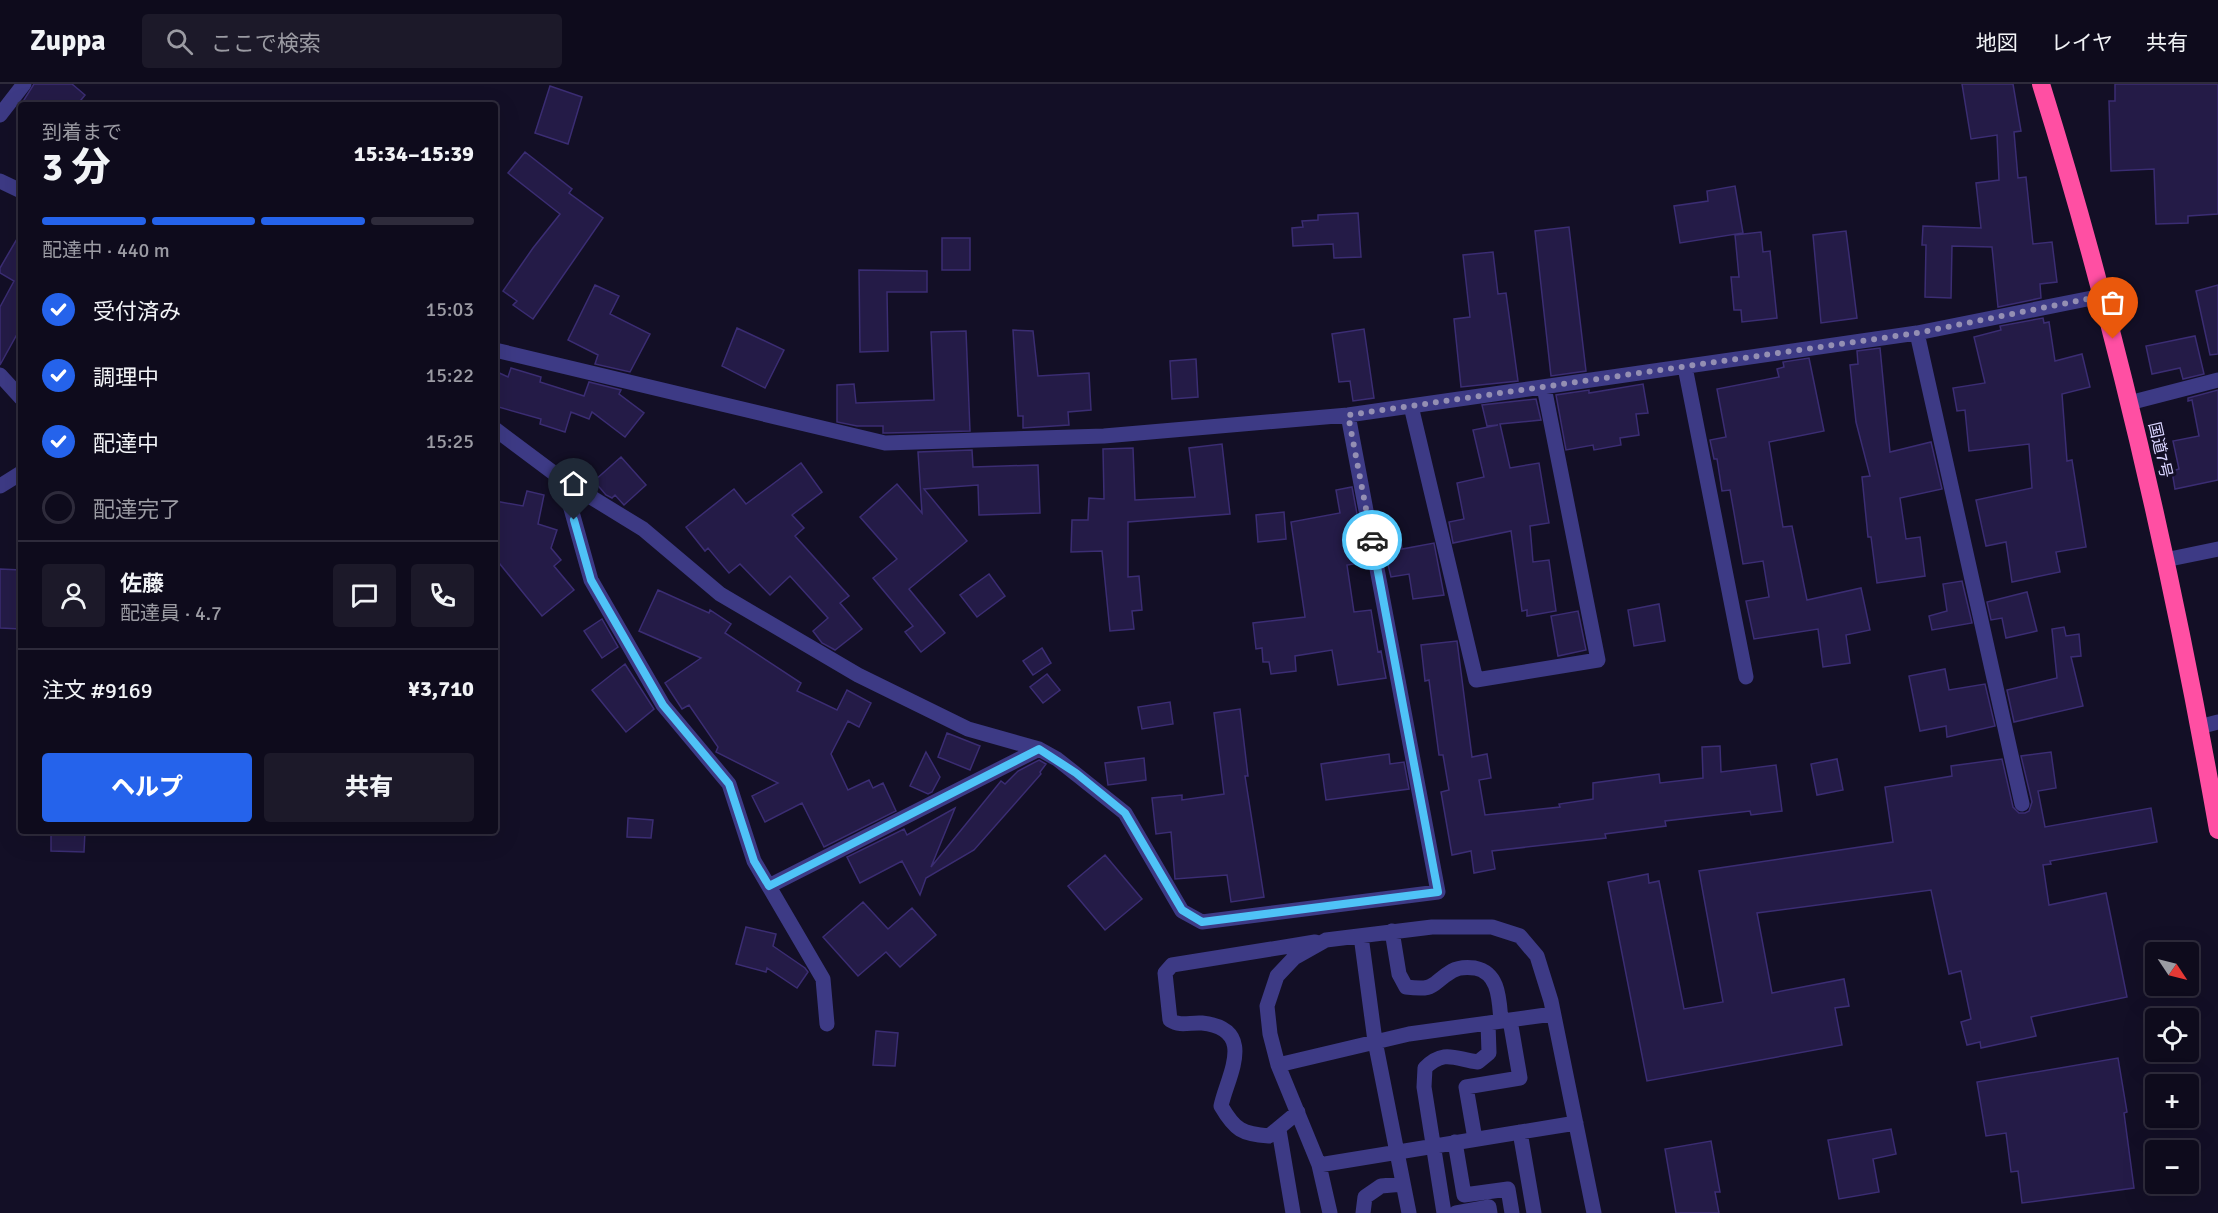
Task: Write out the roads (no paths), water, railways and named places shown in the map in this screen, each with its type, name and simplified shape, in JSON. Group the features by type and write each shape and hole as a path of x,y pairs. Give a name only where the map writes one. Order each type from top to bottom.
{"highway":[{"name":"国道7号","path":"2041,84 2102,296 2129,403 2199,727 2218,830"}],"street":[{"path":"0,115 24,84"},
{"path":"0,180 18,189"},
{"path":"498,352 885,443 1104,436 1348,415 1917,333 2102,296"},
{"path":"1917,333 2022,804"},
{"path":"1685,367 1746,677"},
{"path":"0,375 18,395"},
{"path":"2129,403 2218,380"},
{"path":"1411,406 1476,680 1598,660 1544,387"},
{"path":"498,431 562,480 643,529 720,594 858,675 968,729 1039,749 1076,773 1125,813 1182,910 1202,922 1438,892 1348,415"},
{"path":"0,486 18,475"},
{"path":"562,480 591,580 663,705 729,784 754,861 823,979 827,1024"},
{"path":"2164,560 2218,549"},
{"path":"2199,727 2218,722"},
{"path":"769,886 1039,749"},
{"path":"1298,1112 1269,1136 1248,1134 1232,1125 1221,1106 1225,1089 1235,1069 1236,1053 1231,1038 1220,1028 1202,1023 1177,1024 1170,1020 1165,972 1172,965 1326,940 1432,927 1492,927 1520,936 1537,956 1553,1014 1594,1213"},
{"path":"1392,931 1399,974 1406,987 1422,989 1438,983 1452,971 1465,966 1480,969 1492,978 1498,990 1500,1022 1520,1078 1466,1087 1475,1139"},
{"path":"1360,936 1375,1041 1409,1213"},
{"path":"1326,940 1294,958 1277,976 1267,1006 1270,1034 1278,1065 1319,1165 1330,1213"},
{"path":"1278,1065 1375,1041 1553,1014"},
{"path":"1444,1213 1424,1088 1425,1068 1434,1058 1450,1056 1478,1062 1489,1053 1500,1022"},
{"path":"1319,1165 1576,1123"},
{"path":"1279,1130 1293,1213"},
{"path":"1520,1132 1534,1213"},
{"path":"1455,1142 1464,1195 1508,1189 1512,1213"},
{"path":"1363,1213 1365,1197 1381,1186 1403,1184"},
{"path":"1456,1213 1489,1207 1490,1213"}]}
